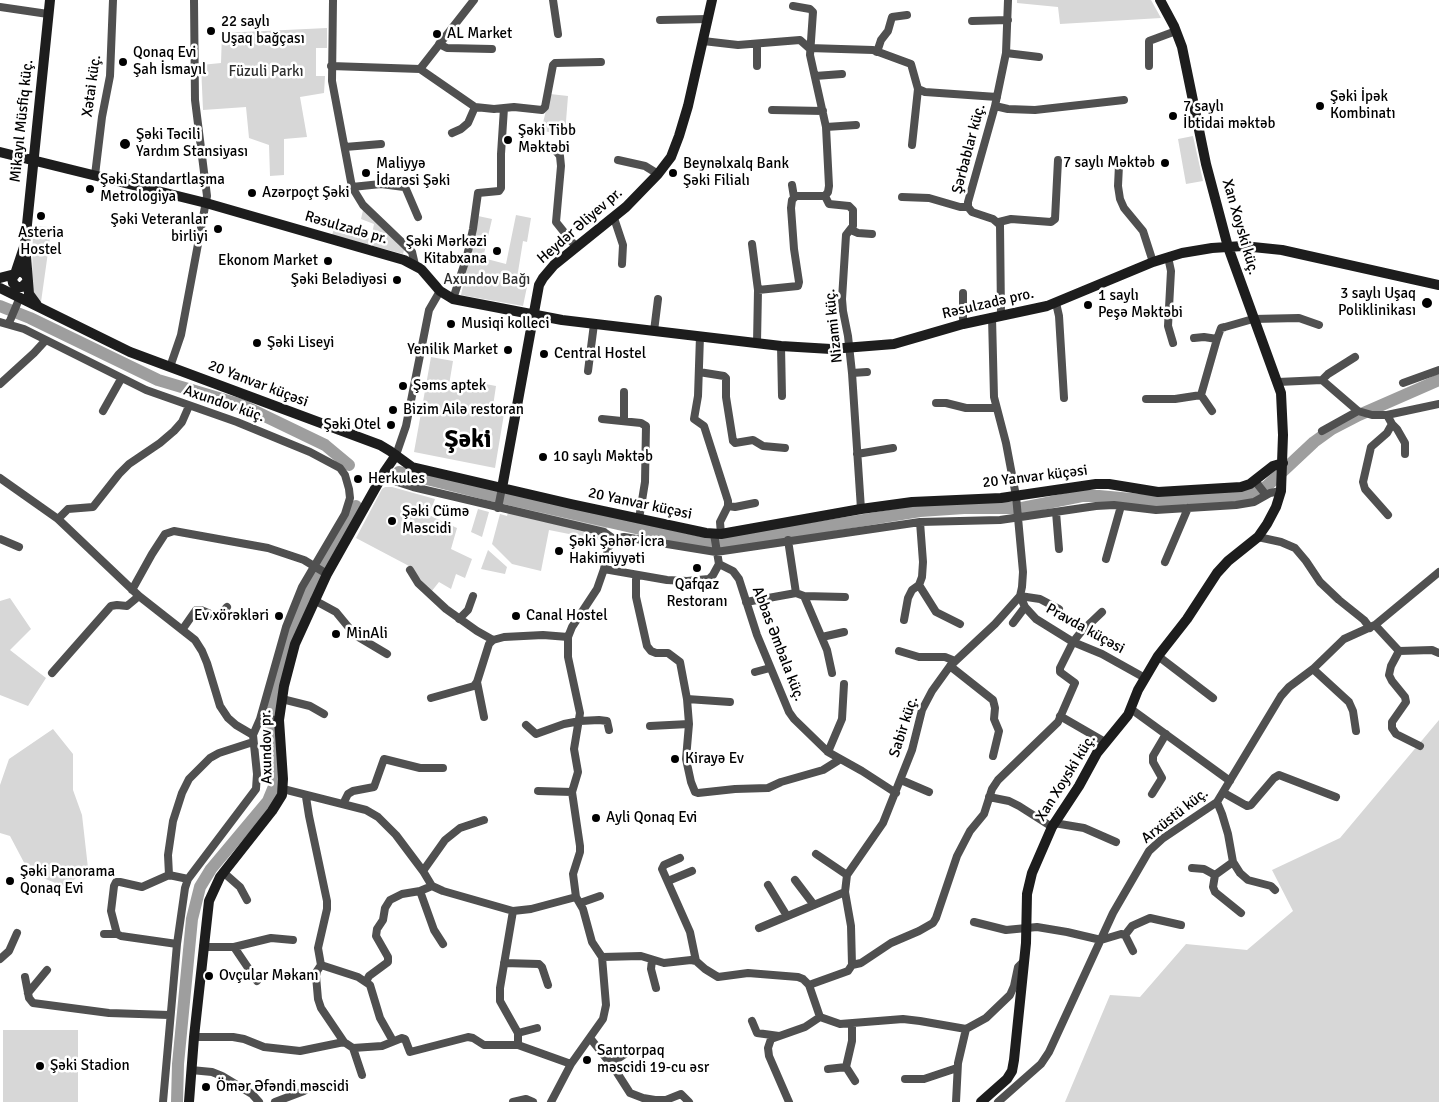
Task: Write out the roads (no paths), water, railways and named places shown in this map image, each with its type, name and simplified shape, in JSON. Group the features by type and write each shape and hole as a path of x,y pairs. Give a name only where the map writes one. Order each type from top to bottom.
{"street":[{"name":"Mikayıl Müsfiq küç.","path":"38,307 19,286 50,0"},
{"name":"Xətai küç.","path":"95,175 102,117 110,76 112,0"},
{"path":"170,368 181,335 206,203 195,100 194,0"},
{"path":"333,0 331,66 334,94 352,187 363,205 412,252 415,265"},
{"path":"420,69 474,0"},
{"path":"553,0 558,34"},
{"name":"Heydər Əliyev pr.","path":"502,491 536,295 542,278 554,265 614,218 658,174 671,157 679,136 712,0"},
{"name":"Şərbablar küç.","path":"999,222 972,212 968,207 969,197 996,101 1006,53 1008,0"},
{"name":"Xan Xoyski küç.","path":"981,1102 1007,1079 1012,1071 1027,927 1027,894 1032,873 1053,825 1079,786 1089,765 1131,709 1145,678 1158,656 1187,619 1217,573 1228,561 1258,537 1276,507 1281,491 1283,410 1278,382 1253,319 1228,247 1206,164 1182,48 1176,31 1160,0"},
{"path":"792,6 810,9 813,12 809,48 826,127 829,186 825,196 794,197"},
{"path":"0,7 48,14"},
{"path":"877,52 881,40 887,34 892,17 907,15"},
{"path":"660,20 708,19"},
{"path":"972,21 1008,20"},
{"path":"1149,66 1149,41 1176,31"},
{"path":"703,41 732,45 800,40 809,48 868,49 911,64 918,90 912,145"},
{"path":"439,44 447,48 492,49"},
{"path":"757,44 757,66"},
{"path":"1006,53 1039,57"},
{"path":"331,66 420,69 475,107 544,109 555,62 601,62"},
{"path":"815,76 842,74"},
{"path":"918,90 996,101 1008,109 1035,110 1124,100"},
{"path":"452,133 468,123 475,107"},
{"path":"453,299 474,229 478,193 498,191 501,188 504,108"},
{"path":"772,110 823,111"},
{"path":"826,127 856,125"},
{"path":"345,147 382,144"},
{"path":"542,149 555,150 560,156 556,222 576,247"},
{"name":"Rəsulzadə pr.","path":"0,152 206,203 404,260 415,265 440,292 453,299"},
{"path":"618,160 645,166 658,174"},
{"path":"1058,160 1055,219 1051,222 1011,219 999,222 1001,232 993,385 996,408 1006,444 1016,496 1023,572 1020,596 1040,599 1059,609"},
{"path":"1119,165 1118,186 1120,198 1124,208 1143,231 1153,262"},
{"path":"352,187 381,184 404,187 418,217"},
{"path":"758,290 798,286 790,208 794,197 792,185"},
{"name":"Nizami küç.","path":"825,196 829,204 852,208 853,226 846,235 842,299 852,373 861,509"},
{"path":"902,198 928,198 960,207 968,207"},
{"path":"614,218 623,245 622,264"},
{"path":"851,230 872,234"},
{"path":"752,244 758,290 757,344"},
{"name":"Rəsulzadə pro.","path":"453,299 594,324 757,344 849,348 894,344 963,324 1038,308 1056,303 1168,257 1228,247 1258,247 1297,252 1439,285"},
{"path":"1168,257 1171,271 1168,326 1173,343"},
{"path":"0,278 19,286"},
{"path":"0,284 19,286"},
{"path":"0,288 19,286"},
{"path":"10,320 19,286"},
{"name":"20 Yanvar küçəsi","path":"19,286 38,307 122,348 170,368 380,445 412,467 502,491 717,534 861,509 920,501 994,499 1096,484 1109,484 1158,492 1241,487 1256,483 1273,466 1283,464"},
{"path":"396,455 406,426 429,310 440,292"},
{"path":"963,293 963,324"},
{"path":"654,331 658,299"},
{"path":"1056,303 1059,316 1064,398"},
{"path":"1212,411 1201,395 1216,339 1222,328 1253,319 1298,318 1319,325"},
{"name":"Axundov küç.","path":"0,322 10,320 121,379 295,445 324,458 343,471 349,489 348,504 321,570"},
{"path":"588,371 594,324"},
{"path":"604,570 676,581 705,580 713,575 719,564 716,552 717,534 720,522 728,506 704,426 694,420 699,372 700,336"},
{"path":"1194,338 1216,339"},
{"path":"0,384 34,354 45,340"},
{"path":"781,346 782,396"},
{"path":"1278,382 1322,380 1328,374 1355,358"},
{"path":"1404,383 1439,370"},
{"path":"699,372 724,376 726,378 726,397 733,441 735,443 753,440 763,446 785,448"},
{"path":"852,373 868,372"},
{"path":"103,411 121,379"},
{"path":"1322,380 1358,410 1372,415 1387,415 1439,404"},
{"path":"624,392 624,421"},
{"path":"1146,399 1175,399 1201,395"},
{"path":"936,403 966,408 996,408"},
{"path":"58,519 68,509 87,509 93,507 129,464 174,431 182,422 189,406"},
{"path":"1322,431 1358,410"},
{"path":"1387,415 1405,444 1405,454"},
{"path":"602,419 641,423 646,426 645,482 639,519"},
{"path":"1388,515 1365,489 1363,482 1371,447 1386,433 1392,424"},
{"path":"857,454 892,448"},
{"name":"Axundov pr.","path":"190,1102 194,1037 209,901 223,872 280,800 283,789 278,720 295,644 314,600 321,570 396,455"},
{"path":"382,477 399,484 499,505 604,532 614,539"},
{"path":"0,478 58,519 136,593 194,640 202,651 220,706 228,718 253,738"},
{"path":"1256,483 1266,494"},
{"path":"499,505 502,491"},
{"path":"551,1102 571,1064 603,1019 606,1005 602,957 592,942 586,919 578,900 573,874 580,852 572,792 578,772 574,749 575,737 580,721 579,701 568,657 568,637 572,627 597,589 604,570 608,548 614,539 624,537 716,552 920,522 1000,520 1096,506 1121,506 1156,510 1249,504 1266,494 1281,491"},
{"path":"728,506 735,507 755,503"},
{"path":"1106,559 1121,506"},
{"path":"1165,562 1188,508"},
{"path":"1056,512 1059,549"},
{"path":"904,620 908,598 912,590 919,585 922,578 924,562 920,522"},
{"path":"52,673 111,606 127,606 136,593 152,554 169,531 174,530 268,548 291,555 321,570 298,596 286,627 263,719 253,738 257,774 256,789 188,880 183,896 169,1014 163,1102"},
{"path":"1258,537 1281,542 1295,548 1320,582 1338,600 1372,626 1399,651 1432,650 1439,653"},
{"path":"0,539 19,547"},
{"path":"788,540 796,593"},
{"name":"Abbas Əmbala küç.","path":"719,564 736,574 756,635 788,712 828,752 896,793"},
{"path":"410,570 434,599 477,632 493,640"},
{"name":"Arxüstü küç.","path":"998,1102 1041,1064 1050,1052 1119,901 1149,851 1162,838 1217,802 1282,696 1344,639 1372,626 1439,572"},
{"path":"636,575 636,597 647,646 656,653 668,653 680,662 689,724 686,759 695,792 768,788 781,782 824,770 839,760"},
{"path":"919,585 936,612 960,624"},
{"path":"746,602 796,593 804,596 845,597"},
{"path":"459,619 468,610 473,596"},
{"path":"804,596 827,650 832,673"},
{"name":"Pravda küçəsi","path":"1020,596 1025,607 1036,619 1073,642 1102,654 1145,678"},
{"name":"Sabir küç.","path":"852,965 851,926 845,892 847,875 884,823 912,750 926,700 952,664 995,624 1020,596"},
{"path":"314,600 336,612 355,636 387,654"},
{"path":"182,630 196,610 218,616 228,607"},
{"path":"1013,623 1025,607"},
{"path":"809,985 848,971 852,965 861,963 885,947 919,931 932,923 936,918 957,856 970,831 984,814 992,789 998,780 1034,744 1054,727 1060,716 1075,683 1059,670 1073,642 1102,612"},
{"path":"822,637 844,632"},
{"path":"431,698 474,686 489,644 493,640 504,637 543,635 568,637"},
{"path":"899,651 919,657 945,657 993,700 995,708 994,718 999,731 993,756"},
{"path":"1399,651 1391,666 1389,675 1405,696 1406,702 1392,722 1392,728 1396,734 1420,746"},
{"path":"1158,656 1213,698"},
{"path":"755,672 770,668"},
{"path":"1313,668 1349,702 1353,711 1356,732"},
{"path":"477,682 484,717"},
{"path":"828,752 842,719 844,684"},
{"path":"282,699 310,706 324,714"},
{"path":"687,700 730,702"},
{"path":"1131,709 1230,781"},
{"path":"1060,716 1105,742"},
{"path":"263,719 278,720"},
{"path":"526,725 536,734 564,724 580,721 607,721 609,730"},
{"path":"650,726 689,724"},
{"path":"1152,794 1162,778 1153,756 1166,734"},
{"path":"169,875 168,855 174,821 188,779 210,758 253,738"},
{"path":"344,804 348,794 353,791 374,787 384,760 420,768 444,768"},
{"path":"1224,793 1247,806 1251,805 1274,778 1279,775 1336,797"},
{"path":"901,780 929,792"},
{"path":"283,789 366,810 378,817 396,835 432,886 513,911 600,896"},
{"path":"538,792 572,792"},
{"path":"306,796 327,901 327,910 318,948 321,964 316,976 318,999 321,1008 344,1042 353,1048 382,1046 402,1038 405,1039 410,1052 468,1037 484,1045 518,1045 571,1064"},
{"path":"989,797 1014,804 1053,825 1084,828 1116,842"},
{"path":"1217,802 1228,834 1233,862 1240,873 1248,880 1271,886 1276,890"},
{"path":"423,871 445,840 460,828 484,820"},
{"path":"816,854 847,875"},
{"path":"680,858 664,865 662,869 690,932 696,961"},
{"path":"1233,862 1215,875 1213,886 1215,892 1241,913"},
{"path":"1192,868 1204,868 1215,875"},
{"path":"668,881 692,871"},
{"path":"223,872 240,887 247,900"},
{"path":"117,934 111,911 116,882 142,888 169,875 188,880"},
{"path":"795,880 814,905"},
{"path":"768,885 787,916"},
{"path":"366,982 369,976 388,962 388,958 376,936 377,930 384,920 385,908 390,900 402,894 420,892 432,886"},
{"path":"420,892 434,930 443,944"},
{"path":"759,928 845,892"},
{"path":"513,911 500,988 500,1002 518,1033 518,1045"},
{"path":"1125,935 1132,926 1150,918 1181,925"},
{"path":"974,922 1006,930 1027,927 1067,932 1101,940 1121,934 1125,935"},
{"path":"0,959 9,951 17,933"},
{"path":"104,934 117,934 177,944"},
{"path":"1125,935 1133,951"},
{"path":"203,946 234,947 265,938 292,940"},
{"path":"234,947 257,981"},
{"path":"602,957 632,955 664,963 691,960 696,961 718,977 748,973 803,978 809,985 820,1017"},
{"path":"652,960 651,969 656,988"},
{"path":"820,1017 840,1024 903,1019 920,1020 966,1029 986,1018 1010,995 1018,967 1024,961"},
{"path":"504,963 539,964 542,967 548,986"},
{"path":"321,964 358,977 366,982 371,988 380,1018 393,1040"},
{"path":"28,993 47,970"},
{"path":"25,977 30,1002 33,1003 108,1014 169,1014"},
{"path":"789,1102 769,1056 768,1048 771,1039 805,1027 820,1017"},
{"path":"752,1021 757,1033 778,1034 780,1037"},
{"path":"852,1024 852,1040 846,1067 855,1081"},
{"path":"518,1033 537,1028"},
{"path":"956,1102 957,1068 966,1029"},
{"path":"194,1037 233,1037 264,1046 300,1051 344,1042"},
{"path":"590,1038 630,1093 655,1100 666,1100 682,1094 689,1102"},
{"path":"353,1048 362,1075"},
{"path":"610,1064 631,1050"},
{"path":"828,1069 846,1067"},
{"path":"905,1080 924,1079 957,1068"},
{"path":"191,1070 212,1072 222,1076 252,1094 260,1102"},
{"path":"275,1102 304,1091"},
{"path":"513,1102 526,1099 533,1102"}],"waterway":[{"path":"0,306 30,318 158,380 242,405 325,445 349,465"},
{"path":"399,472 490,495 702,543 735,541 920,511 964,508 1022,508 1082,496 1153,501 1242,497 1267,486 1314,442 1332,429 1439,380"},
{"path":"177,1102 178,1064 192,919 200,887 211,869 268,801 275,784 271,729 273,708 284,655 297,616 348,527 356,506"}],"place":[{"name":"22 saylı Uşaq bağçası","path":"211,31"},
{"name":"AL Market","path":"437,34"},
{"name":"Qonaq Evi Şah İsmayıl","path":"123,62"},
{"name":"Şəki İpək Kombinatı","path":"1320,106"},
{"name":"7 saylı İbtidai məktəb","path":"1173,116"},
{"name":"Şəki Tibb Məktəbi","path":"508,140"},
{"name":"Şəki Təcili Yardım Stansiyası","path":"125,144"},
{"name":"7 saylı Məktəb","path":"1165,163"},
{"name":"Maliyyə İdarəsi Şəki","path":"366,173"},
{"name":"Beynəlxalq Bank Şəki Filialı","path":"673,173"},
{"name":"Şəki Standartlaşma Metrologiya","path":"90,189"},
{"name":"Azərpoçt Şəki","path":"252,193"},
{"name":"Asteria Hostel","path":"41,216"},
{"name":"Şəki Veteranlar birliyi","path":"218,229"},
{"name":"Şəki Mərkəzi Kitabxana","path":"497,251"},
{"name":"Ekonom Market","path":"328,261"},
{"name":"Şəki Belədiyəsi","path":"397,280"},
{"name":"3 saylı Uşaq Poliklinikası","path":"1427,303"},
{"name":"1 saylı Peşə Məktəbi","path":"1088,305"},
{"name":"Musiqi kolleci","path":"451,324"},
{"name":"Şəki Liseyi","path":"257,343"},
{"name":"Yenilik Market","path":"508,350"},
{"name":"Central Hostel","path":"544,354"},
{"name":"Şəms aptek","path":"403,386"},
{"name":"Bizim Ailə restoran","path":"393,410"},
{"name":"Şəki Otel","path":"391,425"},
{"name":"10 saylı Məktəb","path":"543,457"},
{"name":"Herkules","path":"358,479"},
{"name":"Şəki Cümə Məscidi","path":"392,521"},
{"name":"Şəki Şəhər İcra Hakimiyyəti","path":"559,551"},
{"name":"Qafqaz Restoranı","path":"697,568"},
{"name":"Ev xörəkləri","path":"279,616"},
{"name":"Canal Hostel","path":"516,616"},
{"name":"MinAli","path":"336,634"},
{"name":"Kirayə Ev","path":"675,759"},
{"name":"Ayli Qonaq Evi","path":"596,818"},
{"name":"Şəki Panorama Qonaq Evi","path":"10,881"},
{"name":"Ovçular Məkanı","path":"209,976"},
{"name":"Sarıtorpaq məscidi 19-cu əsr","path":"587,1060"},
{"name":"Şəki Stadion","path":"40,1066"},
{"name":"Ömər Əfəndi məscidi","path":"206,1087"}],"district":[{"name":"Şəki","path":"468,440"}],"park label":[{"name":"Füzuli Parkı","path":"266,72"},
{"name":"Axundov Bağı","path":"487,280"}]}
